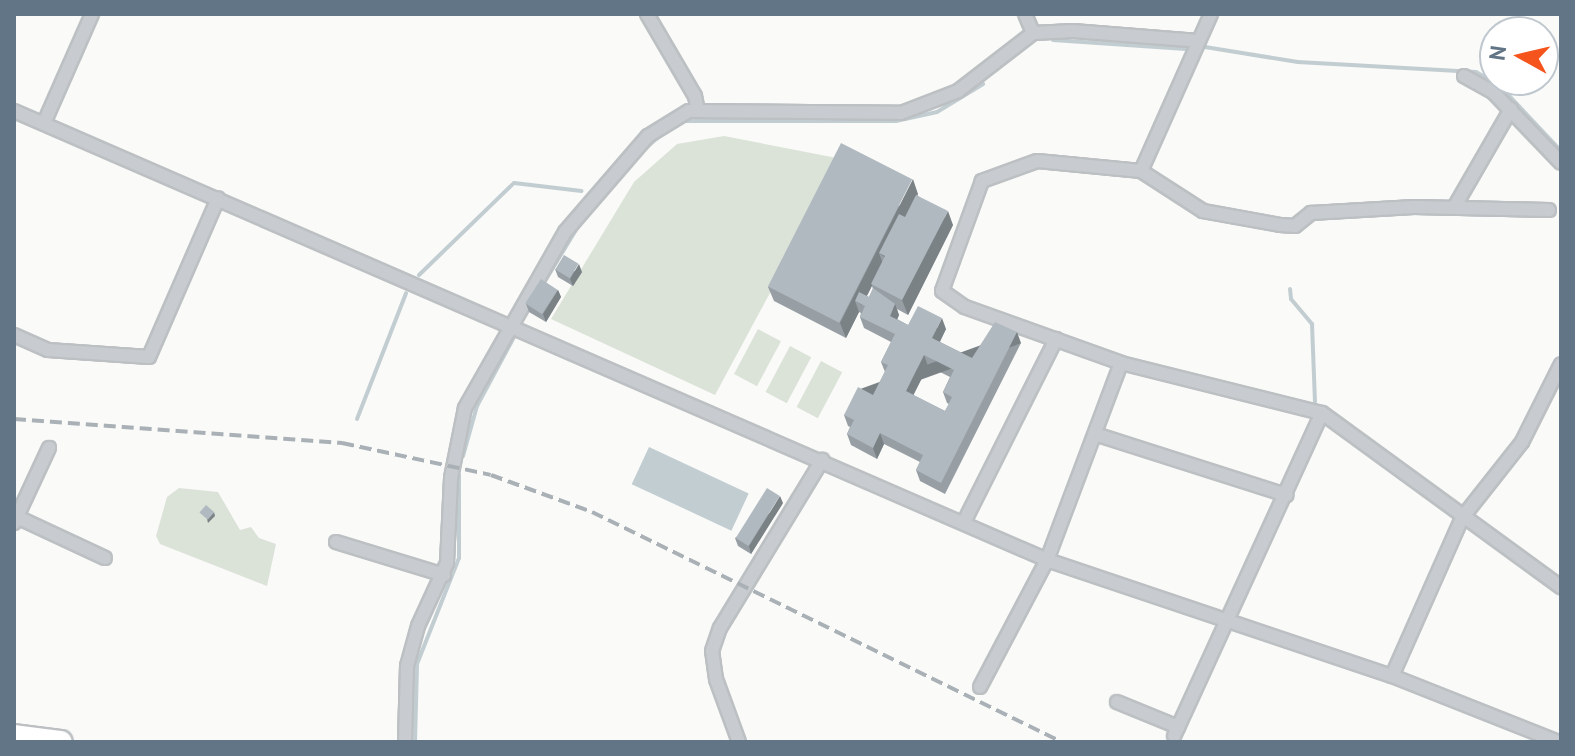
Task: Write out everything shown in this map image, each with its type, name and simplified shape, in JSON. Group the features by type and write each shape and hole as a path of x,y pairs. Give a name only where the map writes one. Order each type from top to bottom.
{"highway":[{"path":"14,736 61,742"}],"street":[{"path":"44,123 92,14"},
{"path":"647,14 695,96 698,111"},
{"path":"1025,14 1033,33"},
{"path":"1141,171 1211,14"},
{"path":"405,742 410,647 444,575 452,541 451,478 465,408 565,232 622,161 675,116 698,111 901,113 958,91 1033,33 1073,31 1199,41"},
{"path":"1464,76 1511,109 1561,163"},
{"path":"1455,206 1511,109"},
{"path":"14,111 1047,560 1392,676 1559,742"},
{"path":"1549,210 1455,206 1311,213 1295,226 1280,225 1203,211 1141,171 1037,161 1001,171 974,192 966,236 942,291 965,307 1121,363 1322,413 1462,518 1561,587"},
{"path":"14,335 48,350 149,357 218,198"},
{"path":"964,522 1056,339"},
{"path":"980,687 1047,560 1121,363"},
{"path":"1392,676 1462,518 1522,442 1561,364"},
{"path":"1117,702 1176,732 1229,622 1322,413"},
{"path":"1095,434 1286,495"},
{"path":"49,448 15,520 105,558"},
{"path":"739,742 716,679 712,651 720,628 822,460"},
{"path":"336,542 444,575"}],"shaded area":[{"path":"724,136 842,159 715,395 551,319 634,182 677,144"},
{"path":"758,329 781,341 757,386 734,374"},
{"path":"790,346 811,357 787,403 766,392"},
{"path":"821,361 842,372 818,418 797,407"},
{"path":"649,447 749,493 731,531 632,484"},
{"path":"179,488 218,492 240,530 251,527 259,538 276,544 267,586 160,544 156,536 167,497"}],"building":[{"path":"841,143 912,179 839,323 768,286"},
{"path":"916,195 948,211 902,300 871,284 885,256 879,253 899,214 905,217"},
{"path":"564,255 579,264 570,278 555,270"},
{"path":"541,279 558,290 542,314 525,303"},
{"path":"873,288 895,304 890,316 908,325 918,306 942,318 932,338 972,358 995,322 1017,332 941,483 916,470 923,455 880,433 873,448 847,434 854,420 844,415 858,387 873,395 888,365 881,362 895,334 860,317 865,306 855,301 859,292 869,297","holes":["924,355 954,370 943,392 952,397 945,411 906,391"]},
{"path":"767,488 780,496 748,546 736,538"},
{"path":"206,505 214,512 208,520 199,513"}],"waterway":[{"path":"1053,40 1186,49"},
{"path":"1205,47 1298,62 1476,72 1500,86 1561,151"},
{"path":"683,121 896,121 937,112 983,84"},
{"path":"639,154 662,134"},
{"path":"419,275 514,183 582,191"},
{"path":"542,286 579,225"},
{"path":"1290,289 1291,299 1312,324 1315,402"},
{"path":"357,419 406,293"},
{"path":"463,456 477,406 514,337"},
{"path":"415,742 417,664 459,558 459,475"}],"railway":[{"path":"14,419 342,443 491,475 592,512 1062,742"}]}
